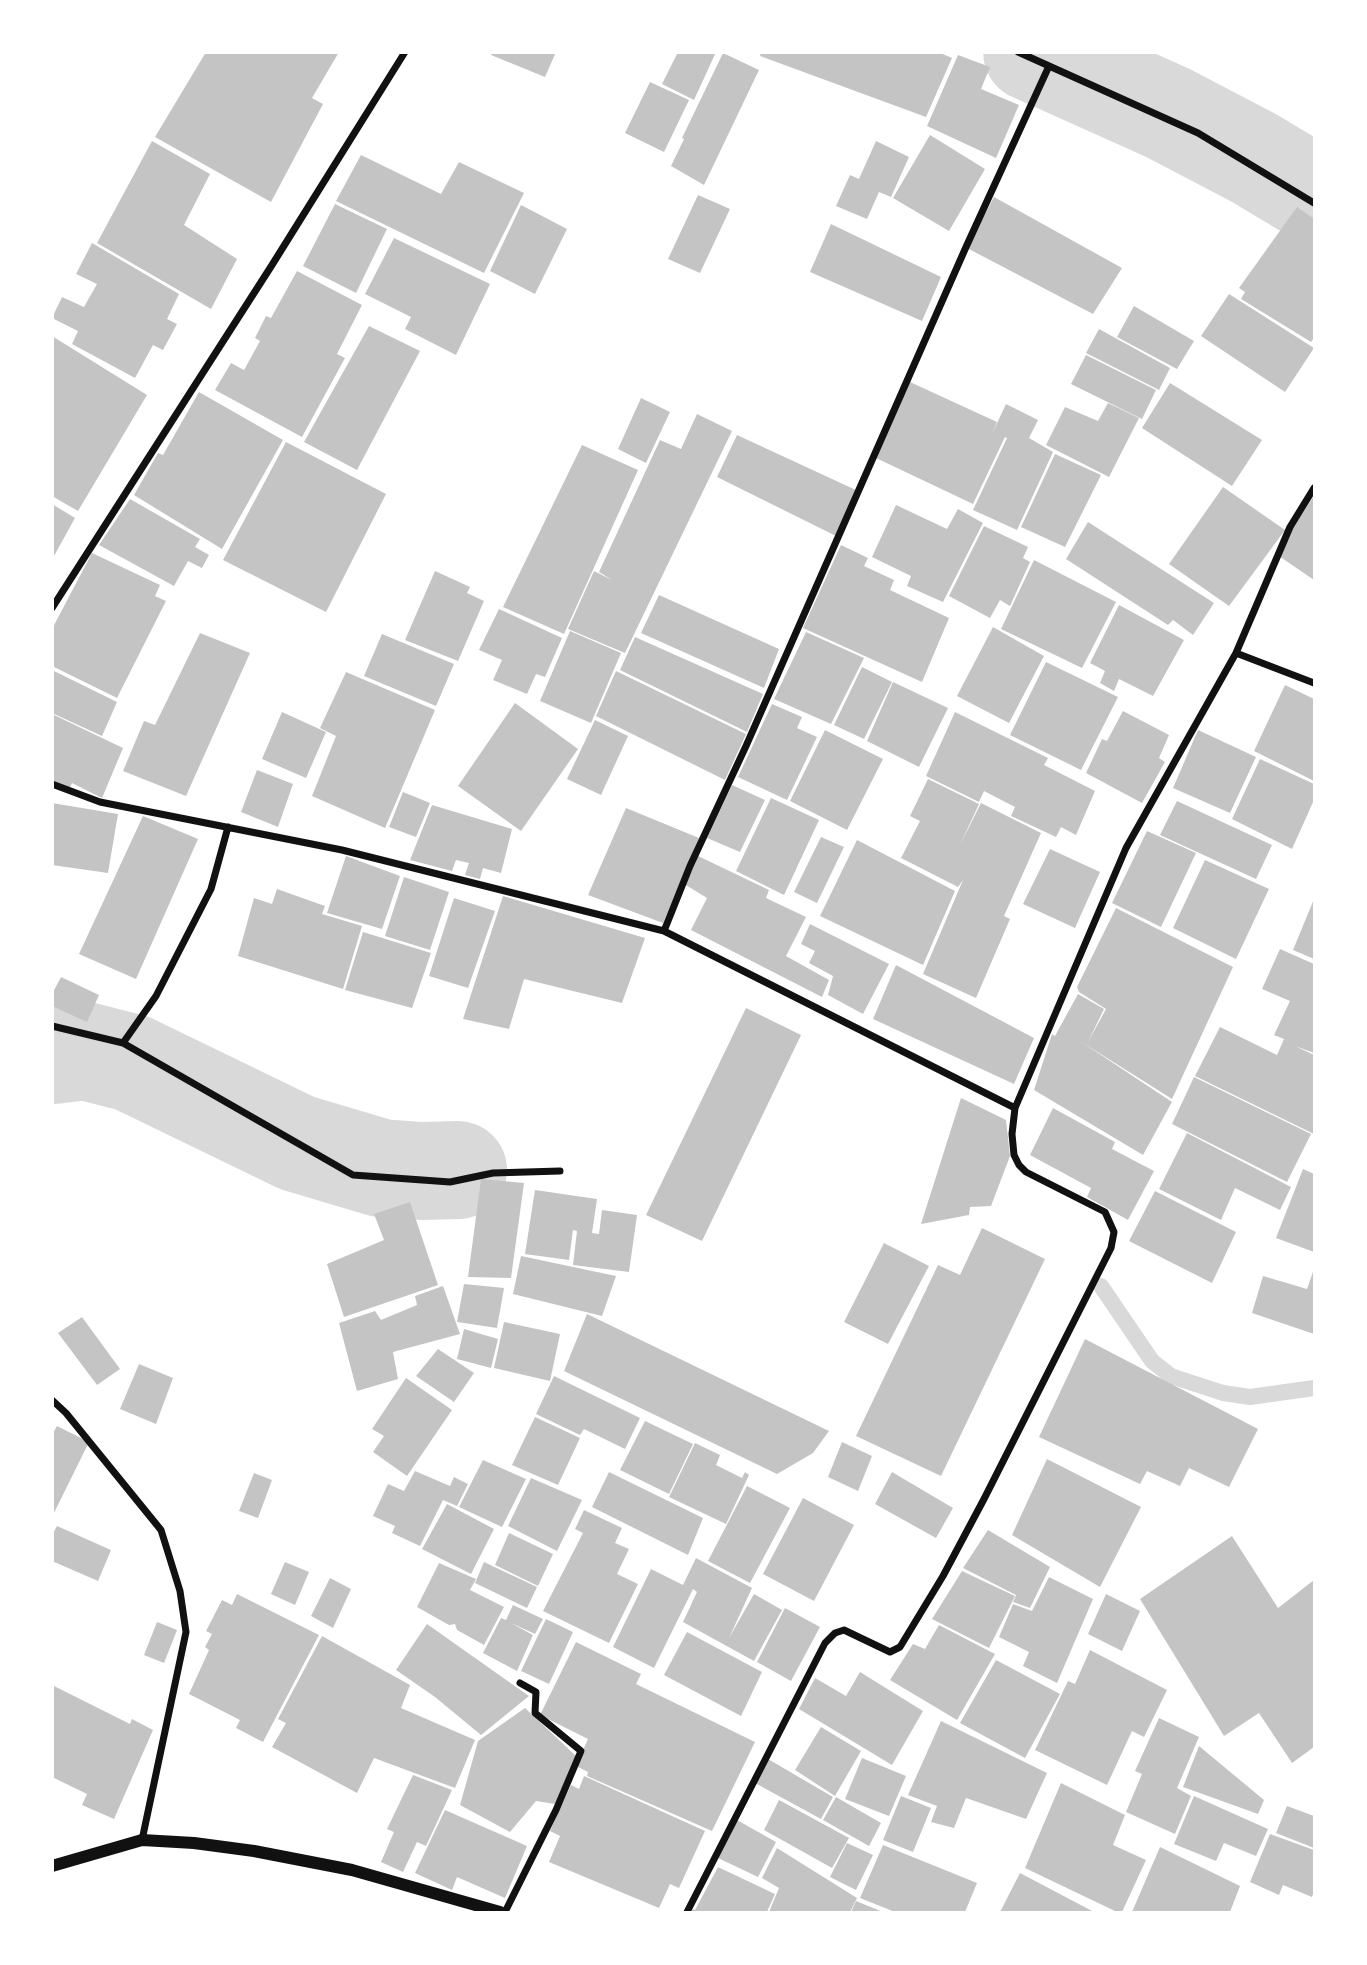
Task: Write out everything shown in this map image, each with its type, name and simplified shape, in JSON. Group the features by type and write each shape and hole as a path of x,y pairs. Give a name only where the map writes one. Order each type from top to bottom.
{"street":[{"path":"52,608 405,52"},
{"path":"1018,52 1198,133 1314,203"},
{"path":"664,931 690,866 752,734 966,247 1049,66"},
{"path":"687,1913 825,1643 835,1633 844,1630 890,1652 900,1647 943,1576 984,1499 1111,1248 1114,1232 1105,1212 1026,1172 1019,1165 1014,1155 1012,1134 1014,1108 1126,848 1236,653 1290,527 1314,488"},
{"path":"1236,653 1314,683"},
{"path":"52,784 100,802 342,850 664,931 1014,1108"},
{"path":"123,1043 156,996 211,889 228,827"},
{"path":"52,1026 123,1043 353,1175 450,1182 493,1173 560,1171"},
{"path":"52,1400 66,1413 161,1530 180,1591 186,1632 142,1840"},
{"path":"52,1866 142,1840 194,1843 352,1871 502,1913 556,1810 581,1751 536,1713 536,1692 520,1683"}],"building":[{"path":"206,52 339,52 312,98 323,104 271,202 155,137"},
{"path":"492,52 556,52 545,77 491,55"},
{"path":"678,52 716,52 694,100 662,84"},
{"path":"761,52 938,52 952,58 926,117 760,56"},
{"path":"723,53 759,70 704,185 671,166"},
{"path":"958,55 990,67 981,89 1019,105 996,158 927,126"},
{"path":"650,82 689,100 664,152 625,133"},
{"path":"930,135 985,169 949,231 893,198"},
{"path":"152,141 210,174 184,225 237,259 211,309 97,243"},
{"path":"876,141 909,157 891,197 879,192 867,219 836,206 850,175 859,179"},
{"path":"361,155 441,194 459,162 524,193 484,273 336,201"},
{"path":"698,195 730,209 700,273 668,259"},
{"path":"994,197 1122,268 1093,314 967,248"},
{"path":"335,204 387,229 356,293 303,266"},
{"path":"521,205 567,229 535,294 490,271"},
{"path":"1297,207 1314,219 1314,338 1311,342 1241,299 1245,292 1239,288"},
{"path":"831,224 941,277 922,321 810,272"},
{"path":"394,238 490,284 456,355 405,329 411,317 365,294"},
{"path":"92,243 179,294 167,319 177,324 163,350 153,345 135,378 72,344 78,331 52,318 62,297 84,307 97,284 76,274"},
{"path":"297,271 362,305 337,354 345,358 302,437 215,390 231,363 244,370 260,341 255,338 266,316 271,318"},
{"path":"1229,294 1314,348 1285,392 1201,336"},
{"path":"1134,306 1194,341 1177,369 1117,337"},
{"path":"369,326 420,351 357,470 304,442"},
{"path":"1099,329 1170,368 1159,390 1086,353"},
{"path":"52,336 147,395 78,511 52,496"},
{"path":"1086,355 1156,390 1142,419 1071,384"},
{"path":"910,382 997,422 992,434 1006,404 1038,420 1029,438 1053,452 1017,530 973,510 1007,438 1005,437 973,504 876,458"},
{"path":"1170,383 1262,440 1232,486 1142,428"},
{"path":"199,392 283,440 222,549 134,495 158,453 163,455"},
{"path":"641,398 670,412 646,463 618,449"},
{"path":"1108,403 1139,418 1109,477 1046,445 1065,407 1098,421"},
{"path":"697,414 732,431 625,653 568,629 594,571 612,580 599,572 660,440 681,449"},
{"path":"737,435 858,491 838,537 717,477"},
{"path":"286,442 386,494 326,612 223,560"},
{"path":"582,445 638,470 564,634 503,607"},
{"path":"1055,454 1101,475 1065,547 1021,527"},
{"path":"1223,487 1285,530 1229,606 1169,564"},
{"path":"1314,496 1314,580 1276,554"},
{"path":"130,499 200,539 195,547 209,555 202,568 188,561 174,586 99,545"},
{"path":"52,504 75,518 54,556 52,555"},
{"path":"896,505 947,529 958,509 983,523 943,602 907,586 911,576 872,557"},
{"path":"1088,522 1214,603 1193,635 1173,620 1168,625 1066,559"},
{"path":"984,526 1028,547 1023,558 1030,562 1010,606 1000,600 990,618 949,596"},
{"path":"841,545 868,558 864,566 894,580 890,590 949,618 922,682 803,628"},
{"path":"92,553 160,585 155,596 166,601 117,698 52,666 52,629"},
{"path":"1034,560 1116,602 1082,668 1001,629"},
{"path":"435,571 470,587 467,593 484,601 458,661 405,640"},
{"path":"659,595 779,649 764,688 641,633"},
{"path":"1119,605 1184,640 1153,696 1119,679 1114,691 1100,683 1105,671 1090,663"},
{"path":"499,609 562,638 545,677 536,674 527,694 493,680 502,660 479,650"},
{"path":"993,627 1044,656 1009,723 957,696"},
{"path":"570,631 621,653 591,723 540,701"},
{"path":"806,632 864,658 831,724 774,699"},
{"path":"200,633 250,653 186,796 123,771 144,721 155,725"},
{"path":"382,634 454,664 436,706 364,676"},
{"path":"635,637 763,694 747,732 620,670"},
{"path":"1046,662 1118,697 1081,770 1010,735"},
{"path":"862,667 892,682 864,739 834,725"},
{"path":"52,670 117,702 102,736 52,713"},
{"path":"616,671 746,734 725,780 596,716"},
{"path":"346,672 435,710 385,828 312,796 336,736 320,728"},
{"path":"893,682 948,708 919,767 867,741"},
{"path":"1285,685 1314,699 1314,781 1254,751"},
{"path":"515,703 578,749 521,831 458,786"},
{"path":"772,704 802,717 797,728 817,737 787,800 738,777"},
{"path":"1123,711 1169,735 1159,758 1165,762 1142,803 1086,773 1102,739 1107,741"},
{"path":"282,712 326,732 306,778 262,759"},
{"path":"955,712 1048,758 1044,765 1095,791 1076,835 1061,827 1056,837 1011,816 1015,807 984,791 979,802 926,776"},
{"path":"52,714 123,748 102,798 72,783 69,789 52,781"},
{"path":"595,720 628,736 601,795 567,779"},
{"path":"825,730 883,759 847,830 790,801"},
{"path":"1198,730 1256,757 1230,813 1173,788"},
{"path":"1260,759 1314,784 1314,800 1292,849 1232,819"},
{"path":"257,770 293,784 278,827 241,812"},
{"path":"928,779 979,804 960,845 981,803 1041,833 1004,916 1010,919 976,998 923,974 963,880 958,887 901,858 920,821 910,816"},
{"path":"732,785 765,800 740,852 707,838"},
{"path":"403,792 430,803 416,837 389,827"},
{"path":"771,798 819,820 784,895 736,871"},
{"path":"1177,801 1272,845 1256,879 1160,835"},
{"path":"52,803 118,814 108,873 52,865"},
{"path":"432,805 512,829 501,873 483,868 480,879 465,875 469,863 456,860 452,871 410,860"},
{"path":"626,808 699,838 663,923 588,895"},
{"path":"143,816 198,839 136,979 79,954"},
{"path":"1147,831 1196,853 1161,927 1112,903"},
{"path":"821,837 844,847 817,903 794,892"},
{"path":"857,840 955,891 923,965 820,916"},
{"path":"1050,849 1100,872 1075,928 1023,904"},
{"path":"696,855 769,890 766,898 806,917 786,956 829,980 822,997 691,930 707,898 684,884"},
{"path":"346,856 400,876 382,929 327,913"},
{"path":"1205,860 1269,889 1236,959 1173,928"},
{"path":"404,877 449,892 430,950 385,936"},
{"path":"277,889 325,906 322,914 362,926 343,989 238,956 254,898 272,904"},
{"path":"503,896 645,938 622,1003 524,979 509,1029 463,1019"},
{"path":"454,898 495,911 468,988 429,976"},
{"path":"1314,899 1314,959 1293,950"},
{"path":"1116,908 1233,967 1172,1099 1080,1041 1172,1102 1143,1155 1034,1090 1052,1034 1055,1036 1078,994 1104,1009 1088,1042 1106,1009 1079,992 1077,987"},
{"path":"810,924 889,964 863,1014 828,995 833,976 809,963 815,951 801,944"},
{"path":"363,932 431,953 412,1008 345,990"},
{"path":"1280,949 1314,964 1314,1053 1295,1046 1314,1055 1314,1134 1195,1076 1220,1027 1277,1055 1284,1039 1274,1035 1290,1001 1262,989"},
{"path":"896,965 1034,1038 1014,1084 873,1019"},
{"path":"61,977 99,995 87,1022 52,1006 52,994"},
{"path":"746,1008 801,1035 702,1241 646,1215"},
{"path":"1194,1077 1311,1134 1287,1182 1172,1124"},
{"path":"961,1098 1006,1120 1010,1156 991,1206 970,1207 969,1215 921,1224"},
{"path":"1053,1108 1115,1142 1112,1149 1154,1171 1128,1220 1087,1197 1091,1188 1030,1155"},
{"path":"1187,1133 1291,1187 1280,1210 1235,1188 1221,1220 1159,1189"},
{"path":"1303,1169 1314,1174 1314,1252 1276,1238"},
{"path":"481,1179 524,1183 511,1278 468,1277"},
{"path":"535,1190 597,1199 592,1233 599,1234 602,1210 637,1215 629,1272 573,1265 577,1231 573,1230 569,1260 525,1254"},
{"path":"1155,1191 1236,1232 1212,1283 1129,1241"},
{"path":"410,1202 438,1285 344,1317 327,1264 384,1240 374,1214"},
{"path":"982,1228 1045,1259 941,1476 856,1436 938,1265 960,1275"},
{"path":"884,1243 929,1266 888,1344 844,1322"},
{"path":"521,1256 616,1276 602,1316 513,1294"},
{"path":"1314,1269 1314,1334 1252,1313 1263,1276 1307,1289"},
{"path":"464,1284 504,1288 497,1328 457,1322"},
{"path":"443,1286 460,1334 393,1352 398,1379 357,1391 339,1323 375,1311 381,1320 417,1305 415,1296"},
{"path":"587,1314 829,1431 813,1453 777,1474 564,1371"},
{"path":"82,1317 120,1369 97,1385 58,1333"},
{"path":"504,1322 560,1334 550,1381 494,1368"},
{"path":"464,1329 498,1339 491,1368 457,1359"},
{"path":"1085,1339 1258,1429 1229,1487 1189,1468 1180,1486 1147,1471 1140,1484 1039,1437"},
{"path":"438,1349 474,1373 454,1402 416,1376"},
{"path":"139,1364 173,1378 156,1424 120,1409"},
{"path":"554,1376 640,1418 625,1449 584,1429 580,1435 536,1414"},
{"path":"406,1378 452,1410 407,1476 373,1452 384,1436 372,1429"},
{"path":"535,1417 580,1438 558,1485 512,1465"},
{"path":"645,1421 693,1444 669,1494 620,1470"},
{"path":"57,1426 89,1442 52,1517 52,1435"},
{"path":"842,1442 872,1456 858,1491 828,1477"},
{"path":"695,1443 720,1455 716,1465 742,1478 745,1472 749,1475 726,1524 669,1497"},
{"path":"1047,1459 1141,1507 1100,1587 1012,1535"},
{"path":"483,1460 526,1479 502,1527 459,1507"},
{"path":"415,1471 450,1486 454,1477 468,1484 457,1506 443,1500 420,1546 392,1533 395,1526 373,1516 388,1484 404,1491"},
{"path":"609,1472 703,1518 688,1555 592,1507"},
{"path":"892,1472 953,1508 936,1538 875,1504"},
{"path":"254,1473 272,1480 258,1518 239,1511"},
{"path":"531,1478 582,1500 557,1551 508,1526"},
{"path":"747,1486 790,1508 750,1583 708,1561"},
{"path":"803,1498 854,1525 814,1601 763,1574"},
{"path":"447,1504 494,1529 471,1574 422,1549"},
{"path":"584,1510 622,1528 615,1543 629,1549 617,1574 638,1584 609,1643 543,1611 583,1533 575,1529"},
{"path":"57,1526 111,1550 98,1581 52,1561 52,1535"},
{"path":"988,1530 1050,1567 1030,1608 1013,1602 1017,1593 1016,1595 963,1568"},
{"path":"509,1533 553,1554 538,1586 495,1565"},
{"path":"1232,1536 1278,1608 1314,1580 1314,1747 1292,1763 1259,1713 1224,1736 1140,1599"},
{"path":"696,1558 752,1588 729,1638 754,1594 782,1610 754,1661 683,1622 697,1592 693,1589 654,1668 613,1647 651,1569 683,1585"},
{"path":"285,1562 309,1572 295,1605 271,1594"},
{"path":"484,1562 537,1587 527,1608 475,1583"},
{"path":"439,1563 476,1579 470,1590 504,1607 484,1645 457,1630 455,1624 449,1625 417,1607"},
{"path":"962,1571 1015,1596 989,1648 932,1619"},
{"path":"1049,1577 1093,1599 1057,1683 1023,1666 1029,1652 999,1637 1013,1604 1032,1611"},
{"path":"330,1578 351,1589 333,1628 311,1616"},
{"path":"237,1594 319,1635 263,1742 236,1728 240,1720 189,1694 209,1650 205,1647 212,1634 206,1631 222,1600 232,1605"},
{"path":"1106,1594 1140,1611 1122,1651 1088,1634"},
{"path":"513,1605 543,1619 535,1634 511,1623 533,1635 517,1671 483,1653 501,1618 506,1620"},
{"path":"785,1608 820,1627 791,1681 757,1662"},
{"path":"546,1619 573,1632 549,1684 521,1671"},
{"path":"157,1622 177,1630 164,1663 144,1655"},
{"path":"427,1624 529,1696 481,1735 435,1697 396,1670"},
{"path":"939,1625 995,1654 957,1720 890,1680 913,1644 925,1649"},
{"path":"687,1632 762,1672 741,1716 664,1675"},
{"path":"322,1636 410,1685 401,1708 475,1740 455,1788 374,1758 357,1793 272,1747 286,1723 278,1719"},
{"path":"576,1642 641,1674 636,1684 755,1742 712,1831 587,1776 588,1772 576,1766 588,1739 540,1715"},
{"path":"1090,1650 1167,1690 1144,1737 1132,1731 1107,1785 1035,1750 1068,1681 1075,1684"},
{"path":"996,1660 1060,1694 1025,1758 960,1723"},
{"path":"860,1672 923,1711 892,1765 799,1709 815,1678 846,1696"},
{"path":"52,1685 130,1724 132,1719 153,1730 114,1819 82,1805 87,1794 52,1777"},
{"path":"525,1708 577,1757 555,1804 536,1801 510,1832 460,1805 478,1741"},
{"path":"1159,1718 1199,1737 1177,1788 1191,1796 1175,1834 1126,1812 1142,1774 1135,1771"},
{"path":"941,1721 1047,1773 1026,1819 966,1798 954,1828 931,1822 937,1806 908,1795"},
{"path":"821,1727 861,1751 835,1796 795,1770"},
{"path":"1199,1746 1264,1800 1258,1814 1183,1787"},
{"path":"862,1758 906,1776 889,1816 845,1799"},
{"path":"768,1759 833,1797 821,1819 755,1783"},
{"path":"413,1775 452,1790 426,1846 417,1842 403,1872 381,1862 394,1832 387,1829"},
{"path":"584,1776 705,1831 679,1888 670,1884 659,1908 549,1862 560,1836 550,1831 571,1785 579,1789"},
{"path":"1061,1783 1125,1815 1113,1845 1146,1860 1122,1912 1025,1868"},
{"path":"901,1796 931,1808 913,1852 883,1840"},
{"path":"1194,1796 1268,1829 1256,1856 1224,1843 1216,1861 1174,1844"},
{"path":"836,1797 881,1823 869,1846 823,1820"},
{"path":"779,1800 849,1838 832,1868 764,1830"},
{"path":"1287,1806 1314,1816 1314,1848 1276,1833"},
{"path":"445,1810 527,1846 505,1898 457,1877 452,1890 415,1873"},
{"path":"737,1820 776,1842 758,1877 718,1858"},
{"path":"1270,1834 1314,1850 1312,1897 1283,1885 1279,1895 1250,1882"},
{"path":"847,1843 873,1855 856,1890 830,1877"},
{"path":"883,1845 977,1883 965,1912 895,1912 860,1898"},
{"path":"1160,1847 1240,1886 1230,1912 1132,1912"},
{"path":"777,1848 857,1898 850,1912 769,1912 779,1888 762,1878"},
{"path":"718,1867 775,1894 767,1912 691,1912 695,1910"},
{"path":"1020,1873 1094,1912 1000,1912"},
{"path":"856,1901 883,1912 851,1912"}],"waterway":[{"path":"1032,52 1168,113 1254,158 1314,194"},
{"path":"52,1055 85,1051 132,1063 297,1143 381,1168 458,1170"},
{"path":"1101,1286 1152,1361 1171,1376 1223,1393 1250,1397 1314,1388"}]}
